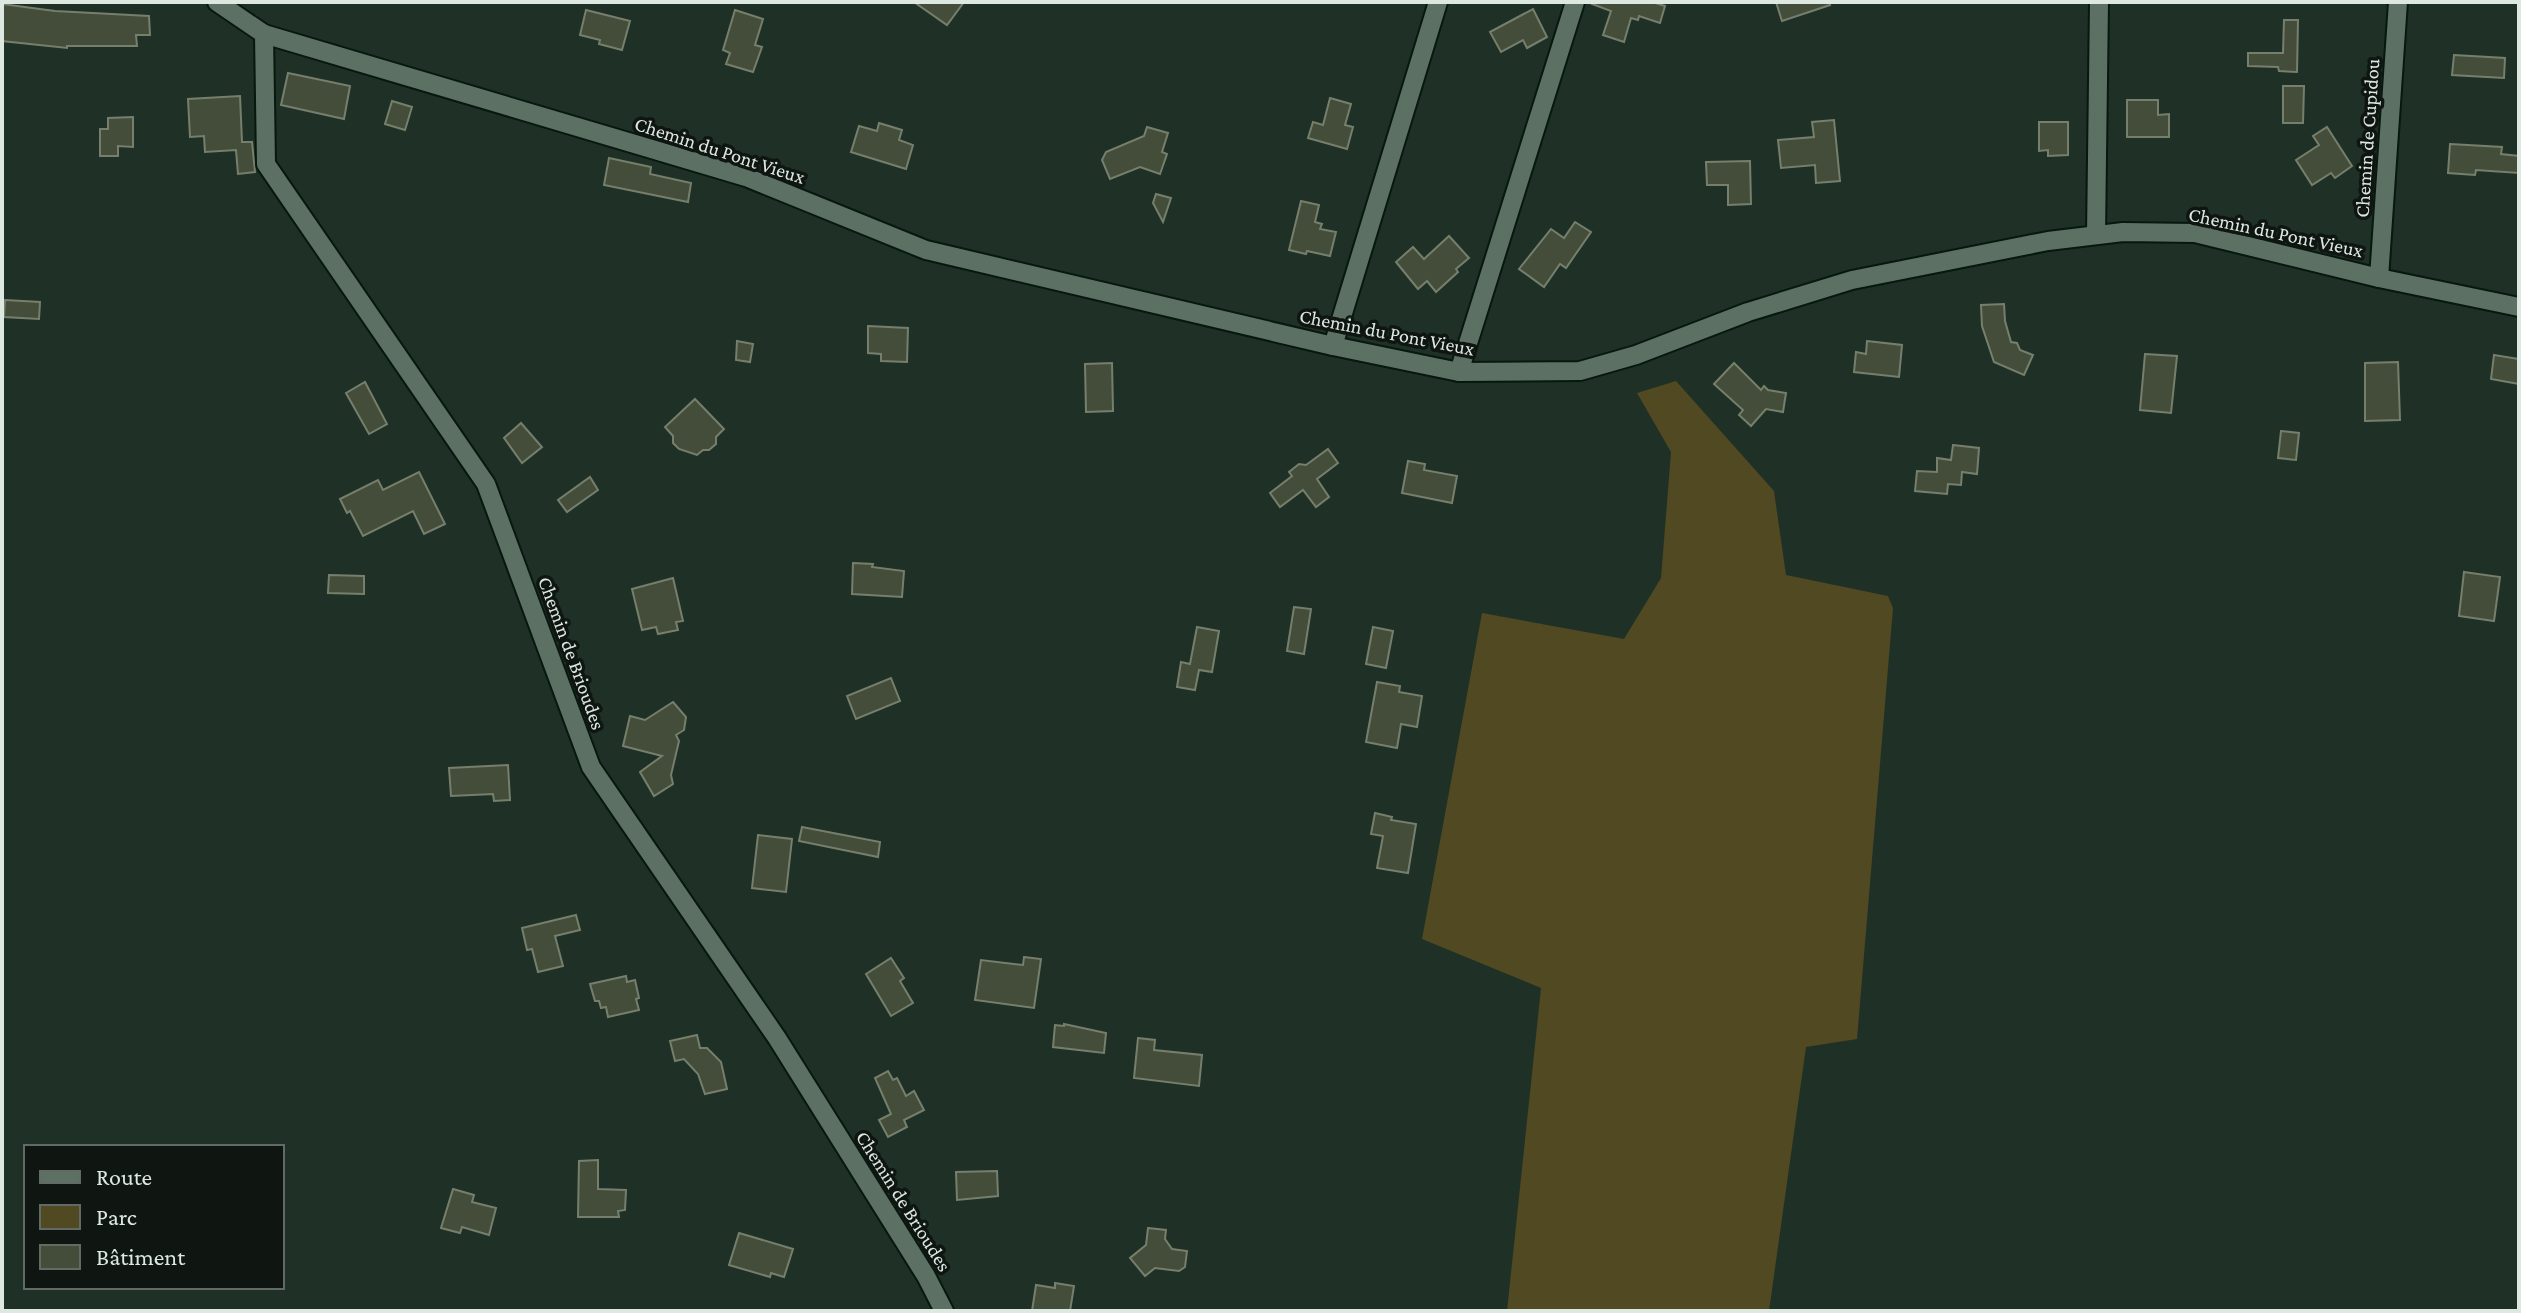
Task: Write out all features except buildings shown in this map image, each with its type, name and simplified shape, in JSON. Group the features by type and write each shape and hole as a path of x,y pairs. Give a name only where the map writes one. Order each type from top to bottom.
{"street":[{"path":"217,2 264,34"},
{"path":"1333,346 1438,2"},
{"path":"1459,372 1575,2"},
{"path":"2096,235 2099,2"},
{"name":"Chemin de Cupidou","path":"2379,278 2398,2"},
{"name":"Chemin du Pont Vieux","path":"264,34 746,177 926,250 1333,346 1459,372 1580,371 1636,355 1748,312 1852,280 2048,241 2123,232 2195,233 2379,278 2519,307"},
{"name":"Chemin de Brioudes","path":"264,34 266,164 486,484 591,767 777,1038 926,1276 944,1311"}],"green space":[{"path":"1676,381 1774,491 1786,575 1888,596 1893,608 1857,1039 1806,1047 1769,1311 1507,1311 1541,988 1422,939 1482,613 1624,639 1661,578 1671,452 1637,393"}]}
